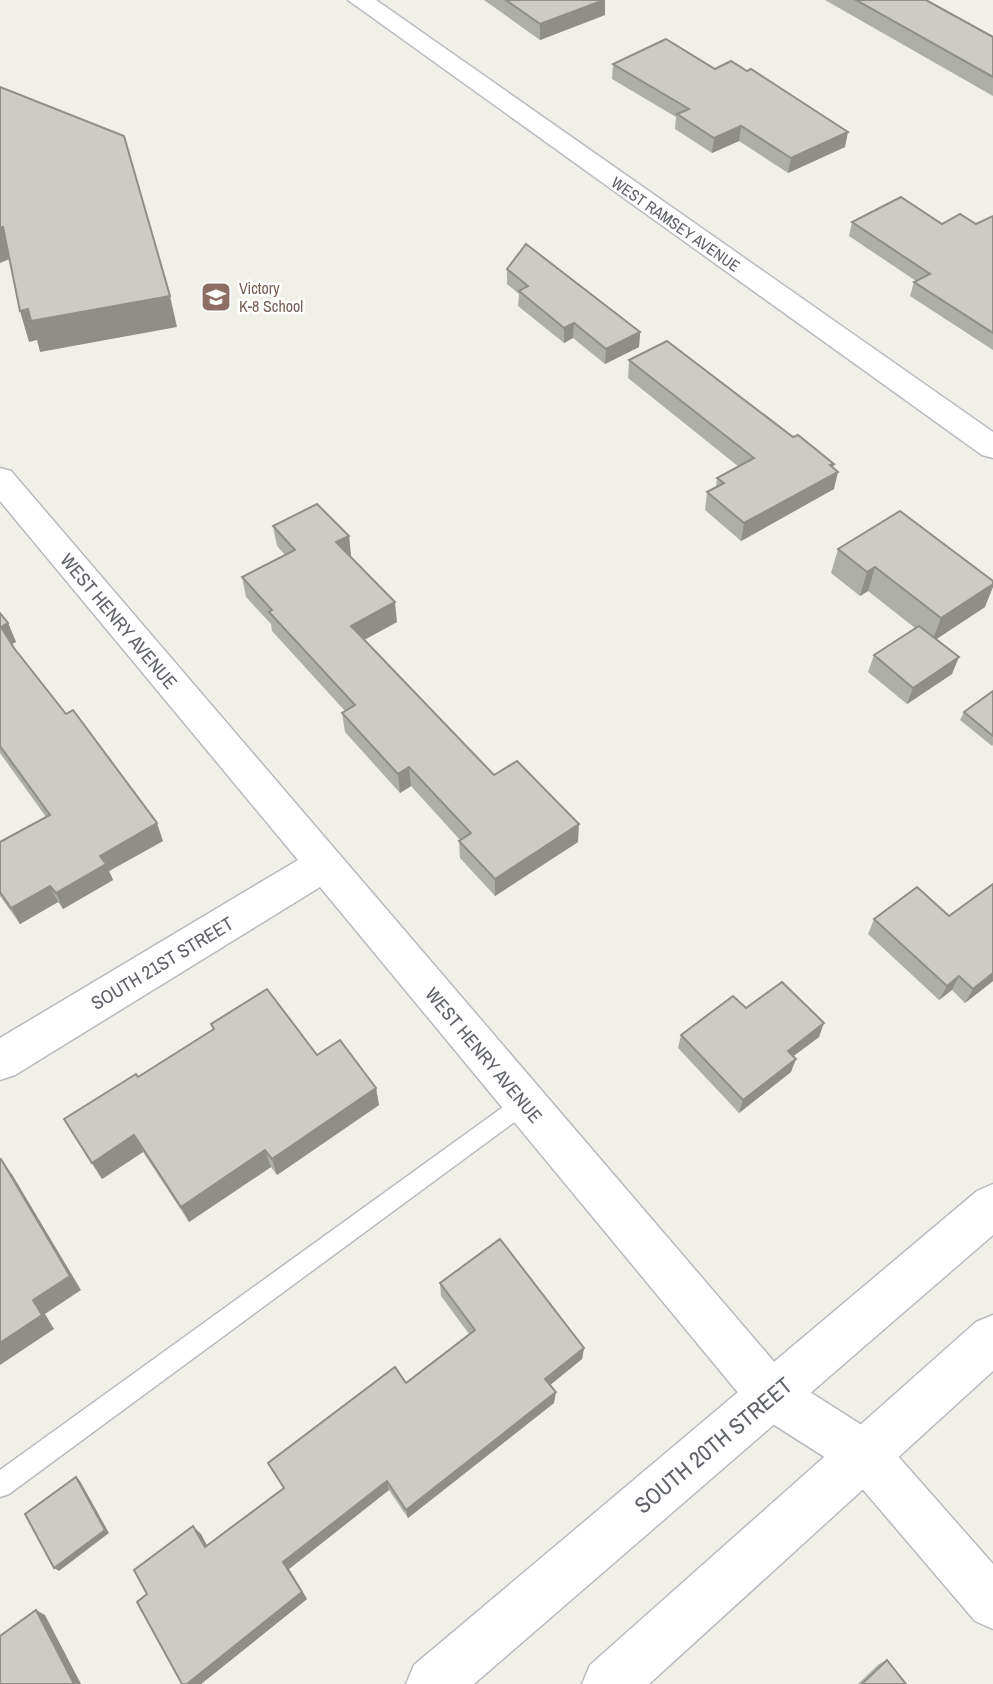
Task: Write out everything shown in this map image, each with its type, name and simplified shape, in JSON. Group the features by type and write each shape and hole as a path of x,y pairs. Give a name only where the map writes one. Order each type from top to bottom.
{"street":[{"name":"WEST RAMSEY AVENUE","path":"360,0 993,447"},
{"name":"WEST HENRY AVENUE","path":"0,479 771,1395 865,1455 993,1603"},
{"name":"SOUTH 21ST STREET","path":"0,1061 323,865"},
{"name":"SOUTH 20TH STREET","path":"433,1684 993,1206"},
{"path":"609,1684 993,1339"}],"lane":[{"path":"0,1485 524,1102"}],"building":[{"path":"506,0 604,0 540,24"},
{"path":"856,0 926,0 993,37 993,77"},
{"path":"666,39 715,69 731,61 747,71 751,69 848,132 791,158 741,126 714,138 677,114 689,109 613,64"},
{"path":"0,87 124,136 170,296 31,321 28,309 20,311 3,227 0,228"},
{"path":"901,197 942,224 960,214 976,224 993,216 993,333 914,282 930,274 852,222"},
{"path":"526,244 640,332 606,349 574,323 564,328 519,291 528,286 507,269"},
{"path":"667,341 793,437 798,435 834,464 830,465 838,472 744,523 707,492 724,483 717,478 754,458 629,360"},
{"path":"317,504 349,536 336,542 395,602 351,626 494,775 517,761 579,824 495,879 459,841 471,833 409,767 398,774 342,713 355,705 269,612 272,610 242,577 295,550 273,526"},
{"path":"900,511 993,581 993,584 941,618 875,567 867,572 838,549"},
{"path":"0,613 8,623 1,627 14,648 66,714 73,710 157,823 100,856 106,864 56,893 50,886 11,908 0,892 0,842 50,815 0,746"},
{"path":"919,626 959,657 913,688 874,655"},
{"path":"993,691 993,736 964,712"},
{"path":"993,884 993,973 973,989 959,976 947,986 874,919 917,887 949,916"},
{"path":"782,982 824,1023 788,1051 796,1059 743,1100 681,1035 733,996 746,1008"},
{"path":"267,989 317,1055 340,1040 376,1088 272,1159 265,1150 181,1207 134,1135 92,1163 64,1119 214,1029 211,1024"},
{"path":"0,1160 70,1276 33,1300 42,1315 0,1343"},
{"path":"500,1239 584,1348 545,1379 556,1392 406,1510 387,1481 283,1562 302,1592 187,1684 182,1684 137,1602 147,1594 134,1570 193,1526 205,1547 284,1488 268,1463 395,1367 406,1383 475,1330 440,1283"},
{"path":"76,1477 105,1530 54,1568 25,1514"},
{"path":"36,1610 74,1684 0,1684 0,1636"},
{"path":"887,1660 906,1684 862,1684"}],"place":[{"name":"Victory K-8 School","path":"216,297"}]}
